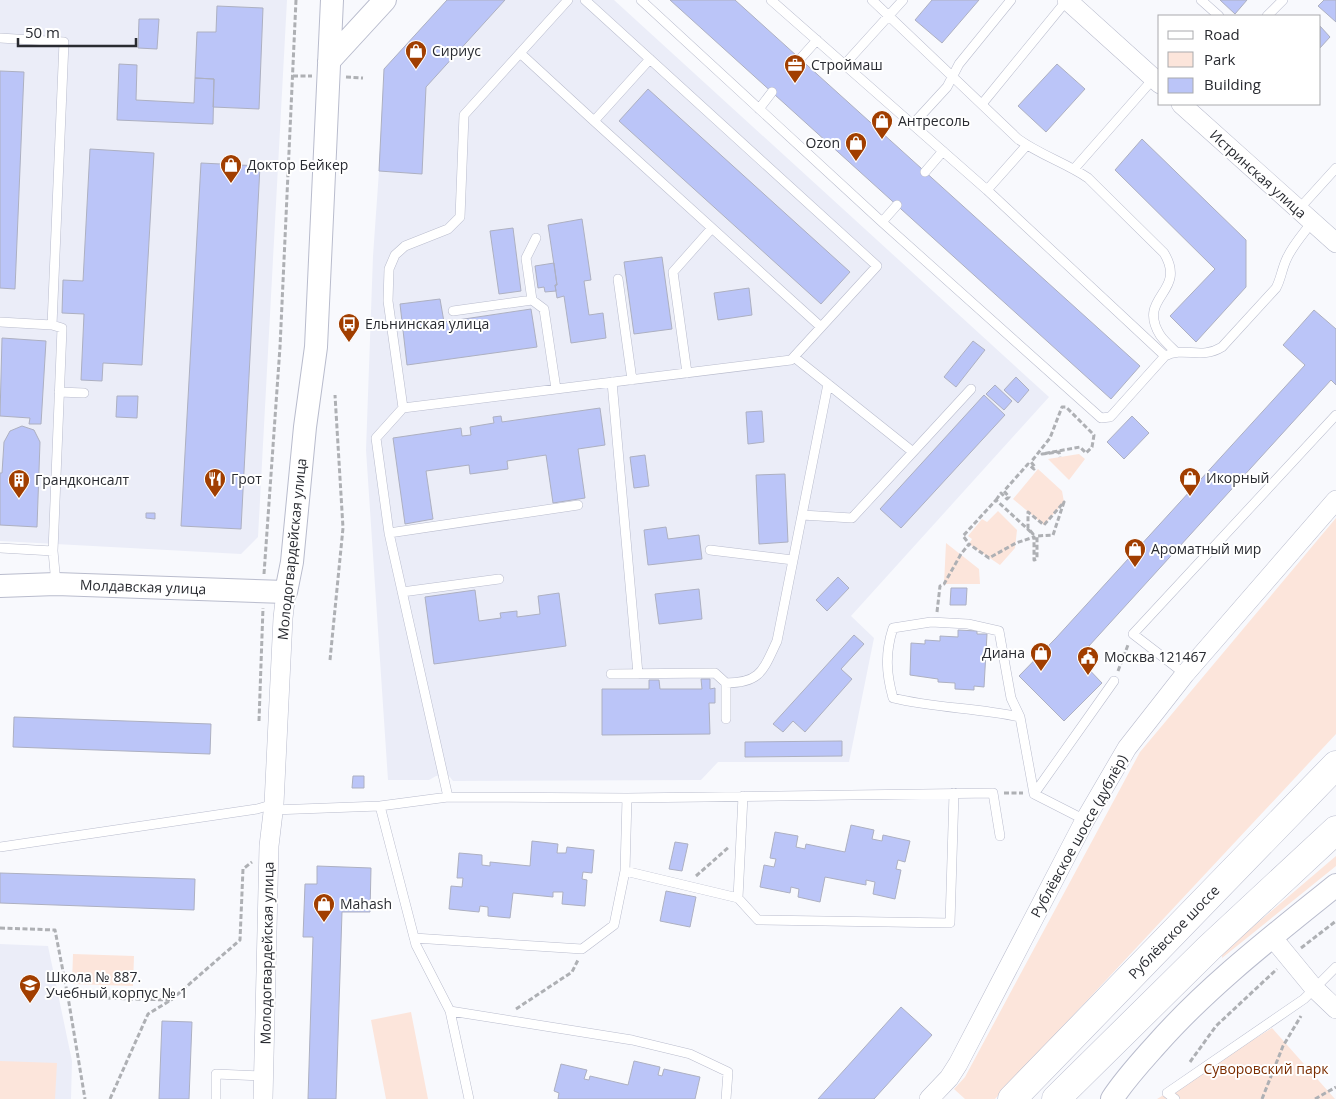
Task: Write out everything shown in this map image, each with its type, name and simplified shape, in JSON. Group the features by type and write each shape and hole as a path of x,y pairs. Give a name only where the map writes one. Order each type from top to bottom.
{"main road":[{"name":"Рублёвское шоссе","path":"1012,1099 1336,765"},
{"path":"1056,1099 1209,948 1336,830"}],"street":[{"name":"Молодогвардейская улица","path":"263,1099 269,846 273,807 283,618 292,562 305,428 316,347 332,0"},
{"path":"329,61 385,0"},
{"path":"1071,2 1157,81"},
{"name":"Истринская улица","path":"1182,105 1336,243"},
{"name":"Рублёвское шоссе (дублёр)","path":"928,1099 950,1078 958,1064 1085,820 1127,748 1185,674 1336,500"},
{"name":"Молдавская улица","path":"0,586 56,584 286,592"},
{"path":"1112,1099 1125,1080 1187,1011 1227,974 1336,885"},
{"path":"1272,937 1314,988 1336,1009"}],"lane":[{"path":"403,408 388,301 389,269 395,254 405,246 448,229 460,217 464,115 568,0"},
{"path":"448,797 389,532 376,438 403,408 791,360 877,266 585,0"},
{"path":"641,0 882,222 1101,418 1110,417 1165,356 1176,352 1204,354 1214,352 1222,347 1276,288 1286,259 1294,246 1305,216 1336,168"},
{"path":"771,0 987,190 1165,356"},
{"path":"872,0 1027,145 1088,178 1164,253 1170,264 1172,274 1170,284 1158,299 1153,316 1161,337 1176,352"},
{"path":"845,64 903,0"},
{"path":"913,124 947,87 959,64 1011,0"},
{"path":"1201,0 1217,15"},
{"path":"1268,15 1282,0"},
{"path":"982,104 1071,2"},
{"path":"0,38 64,42 52,325"},
{"path":"800,59 817,40"},
{"path":"520,54 821,327"},
{"path":"594,121 650,59"},
{"path":"1074,169 1157,81"},
{"path":"759,108 772,92"},
{"path":"987,190 1027,145"},
{"path":"925,172 943,151"},
{"path":"882,222 897,205"},
{"path":"687,373 673,272 712,228"},
{"path":"532,300 526,258 536,238"},
{"path":"618,279 632,380"},
{"path":"453,311 532,300 544,309 556,390"},
{"path":"0,322 52,325 62,328 53,551 56,584"},
{"path":"794,357 913,452"},
{"path":"612,382 638,674"},
{"path":"611,674 716,673 726,683 740,683 752,680 765,666 777,642 828,384"},
{"path":"802,515 852,518 971,389"},
{"path":"59,392 84,393"},
{"path":"1185,674 1133,634 1336,416"},
{"path":"389,532 578,506"},
{"path":"0,548 53,551"},
{"path":"710,550 793,560"},
{"path":"402,592 499,579"},
{"path":"1020,717 991,711 920,705 892,698 886,663 888,645 893,628 934,622 968,624 999,632 1012,698 1020,717 1034,794"},
{"path":"1034,794 1114,681"},
{"path":"726,683 726,719"},
{"path":"0,847 273,807 380,806 448,797 627,798 954,792 994,793 1000,836"},
{"path":"625,871 738,898 758,920 950,923 954,792"},
{"path":"1034,794 1085,820"},
{"path":"738,898 743,796"},
{"path":"414,938 582,949 614,925 625,871 627,798"},
{"path":"380,806 416,945 450,1011 469,1099"},
{"path":"1175,1099 1167,1093 1304,999 1336,967"},
{"path":"450,1011 632,1040 690,1054 728,1072 726,1099"},
{"path":"216,1099 216,1074 264,1076"}],"path":[{"path":"280,347 296,0"},
{"path":"330,660 343,528 336,395"},
{"path":"967,541 963,536 1001,493 1007,499 1009,496 1004,491 1028,464 1034,469 1035,466 1031,462 1050,438 1062,407 1066,407 1094,435 1092,447 1086,453 1080,447 1042,454 1059,452 1060,457"},
{"path":"934,622 940,586 944,584 969,544 989,558 1016,543 1034,537 1034,560 1037,560 1037,536 1053,535 1064,502 1044,525 1028,512 1028,528 1033,534 996,500"},
{"path":"1114,681 1133,634"},
{"path":"994,793 1034,794"},
{"path":"686,885 741,837"},
{"path":"110,1099 148,1014 171,1000 240,940 243,869 255,861"},
{"path":"1189,1063 1216,1026 1288,958 1336,921"},
{"path":"0,928 55,930 86,1099"},
{"path":"501,1019 572,972 582,949"},
{"path":"1262,1099 1283,1046 1308,1003 1314,988"},
{"path":"68,997 171,1000"},
{"path":"1315,1099 1336,1087"}],"shaded area":[{"path":"0,0 287,0 258,537 241,554 0,541"},
{"path":"447,0 614,0 1049,397 851,616 874,638 849,762 718,762 701,780 453,781 449,776 436,776 429,780 388,780 366,450 373,256 384,69"},
{"name":"Школа № 887. Учебный корпус № 1","path":"0,944 48,946 72,1061 71,1099 0,1099"}],"green space":[{"path":"1079,454 1085,459 1069,480 1048,459"},
{"path":"1038,469 1062,491 1064,502 1044,525 1013,499"},
{"path":"998,511 1017,530 1015,548 1000,565 969,544 972,539 968,536 982,519 987,522"},
{"path":"1336,518 1336,734 995,1099 965,1099 954,1089 965,1077 1140,752"},
{"path":"946,543 979,569 980,584 944,584"},
{"path":"1336,856 1336,866 1222,958 1222,953"},
{"path":"73,954 134,956 133,986 72,984"},
{"path":"411,1012 428,1099 386,1099 371,1020"},
{"name":"Суворовский парк","path":"1272,1028 1335,1099 1157,1099"},
{"path":"0,1061 57,1063 55,1099 0,1099"}],"building":[{"path":"447,0 505,0 426,87 422,174 379,171 384,69"},
{"path":"670,0 735,0 1140,366 1111,399"},
{"path":"932,0 979,0 942,43 915,20"},
{"path":"1220,0 1247,0 1235,14"},
{"path":"1324,0 1336,0 1336,22 1318,6"},
{"path":"217,6 263,8 259,109 213,107 214,79 195,78 197,32 216,32"},
{"path":"139,19 159,19 157,49 138,48"},
{"path":"1321,27 1330,37 1321,47"},
{"path":"119,64 137,65 136,100 194,103 195,78 214,79 213,124 117,120"},
{"path":"1057,64 1085,89 1046,132 1018,106"},
{"path":"0,71 24,72 15,289 0,288"},
{"path":"648,89 850,272 821,304 619,121"},
{"path":"1142,139 1246,240 1246,287 1196,342 1170,316 1215,269 1115,170"},
{"path":"90,149 154,153 142,365 103,363 102,381 81,380 84,314 62,313 63,280 83,281"},
{"path":"201,163 260,166 241,529 181,526"},
{"path":"582,219 591,280 584,281 589,315 603,313 606,338 571,343 564,296 557,298 555,285 557,285 548,225"},
{"path":"513,228 521,291 499,294 490,231"},
{"path":"662,257 672,329 634,334 624,262"},
{"path":"554,263 556,291 545,292 544,287 538,288 535,266"},
{"path":"749,288 752,315 718,320 714,293"},
{"path":"440,299 444,322 531,309 537,347 407,365 400,304"},
{"path":"1314,310 1336,329 1336,385 1331,380 1078,658 1102,683 1064,721 1019,676 1056,638 1305,365 1283,345"},
{"path":"2,338 46,341 41,424 29,424 30,418 0,416"},
{"path":"973,341 985,350 956,387 944,377"},
{"path":"1016,377 1029,390 1018,403 1004,390"},
{"path":"995,385 1012,401 1004,410 986,394"},
{"path":"984,395 1005,415 901,528 880,509"},
{"path":"117,396 138,396 137,418 116,417"},
{"path":"600,408 605,445 578,449 585,498 553,503 546,455 507,461 508,469 470,474 469,465 426,471 433,519 405,524 393,438 461,428 462,436 471,435 470,427 494,423 493,417 501,416 502,422"},
{"path":"762,411 764,442 748,444 746,412"},
{"path":"1132,416 1149,433 1124,459 1107,442"},
{"name":"Грандконсалт","path":"22,426 34,430 40,442 37,527 0,525 0,473 2,473 4,442 10,431"},
{"path":"645,455 649,486 634,488 630,457"},
{"path":"785,474 788,542 759,544 756,475"},
{"path":"146,513 155,513 155,519 146,518"},
{"path":"666,527 668,539 699,535 702,559 648,565 644,530"},
{"path":"838,577 849,588 827,611 816,600"},
{"path":"951,588 967,588 966,605 950,605"},
{"path":"699,589 702,619 659,624 655,594"},
{"path":"475,590 479,621 501,618 500,613 517,611 517,617 540,614 538,596 559,593 566,646 434,664 425,597"},
{"path":"958,630 977,631 977,634 987,634 984,687 974,686 974,690 955,689 955,683 938,682 938,679 910,675 911,643 925,644 925,640 940,641 940,636 958,637"},
{"path":"854,635 864,644 841,669 852,679 805,732 793,721 783,732 773,724"},
{"path":"701,679 710,679 710,689 715,688 715,703 709,703 710,734 602,735 602,689 649,689 649,680 659,680 660,689 702,689"},
{"path":"14,717 211,724 210,754 13,747"},
{"path":"842,741 842,756 745,757 745,742"},
{"path":"353,776 364,776 364,788 352,788"},
{"path":"851,825 874,830 872,839 882,841 883,835 910,841 905,862 898,860 896,869 901,870 895,899 873,894 875,882 866,880 866,885 825,877 820,902 798,897 799,889 791,887 790,893 760,887 764,865 774,867 776,859 770,858 775,832 798,836 796,847 805,849 806,844 845,852"},
{"path":"532,841 558,844 557,853 566,853 567,847 594,850 592,873 583,872 582,879 587,880 585,906 562,904 563,892 553,892 553,897 513,893 510,918 488,916 488,907 480,906 479,912 449,909 451,886 462,887 463,878 457,878 459,853 482,855 482,865 490,866 490,862 530,866"},
{"path":"675,842 688,844 682,871 669,869"},
{"path":"317,866 371,868 370,912 342,912 336,1099 308,1099 313,937 303,937 305,884 317,884"},
{"path":"0,873 195,879 194,910 0,903"},
{"path":"666,891 696,897 690,927 660,921"},
{"path":"901,1007 932,1035 874,1099 818,1099"},
{"path":"162,1021 192,1022 189,1099 159,1099"},
{"path":"634,1061 660,1067 658,1075 662,1076 664,1069 700,1077 695,1099 558,1099 559,1093 554,1091 561,1064 587,1070 584,1079 589,1080 590,1076 628,1085"}],"place":[{"name":"Сириус","path":"416,70"},
{"name":"Строймаш","path":"795,84"},
{"name":"Антресоль","path":"882,140"},
{"name":"Ozon","path":"856,162"},
{"name":"Доктор Бейкер","path":"231,184"},
{"name":"Ельнинская улица","path":"349,343"},
{"name":"Икорный","path":"1190,497"},
{"name":"Грот","path":"215,498"},
{"name":"Грандконсалт","path":"19,499"},
{"name":"Ароматный мир","path":"1135,568"},
{"name":"Диана","path":"1041,672"},
{"name":"Москва 121467","path":"1088,676"},
{"name":"Mahash","path":"324,923"},
{"name":"Школа № 887. Учебный корпус № 1","path":"30,1004"}]}
